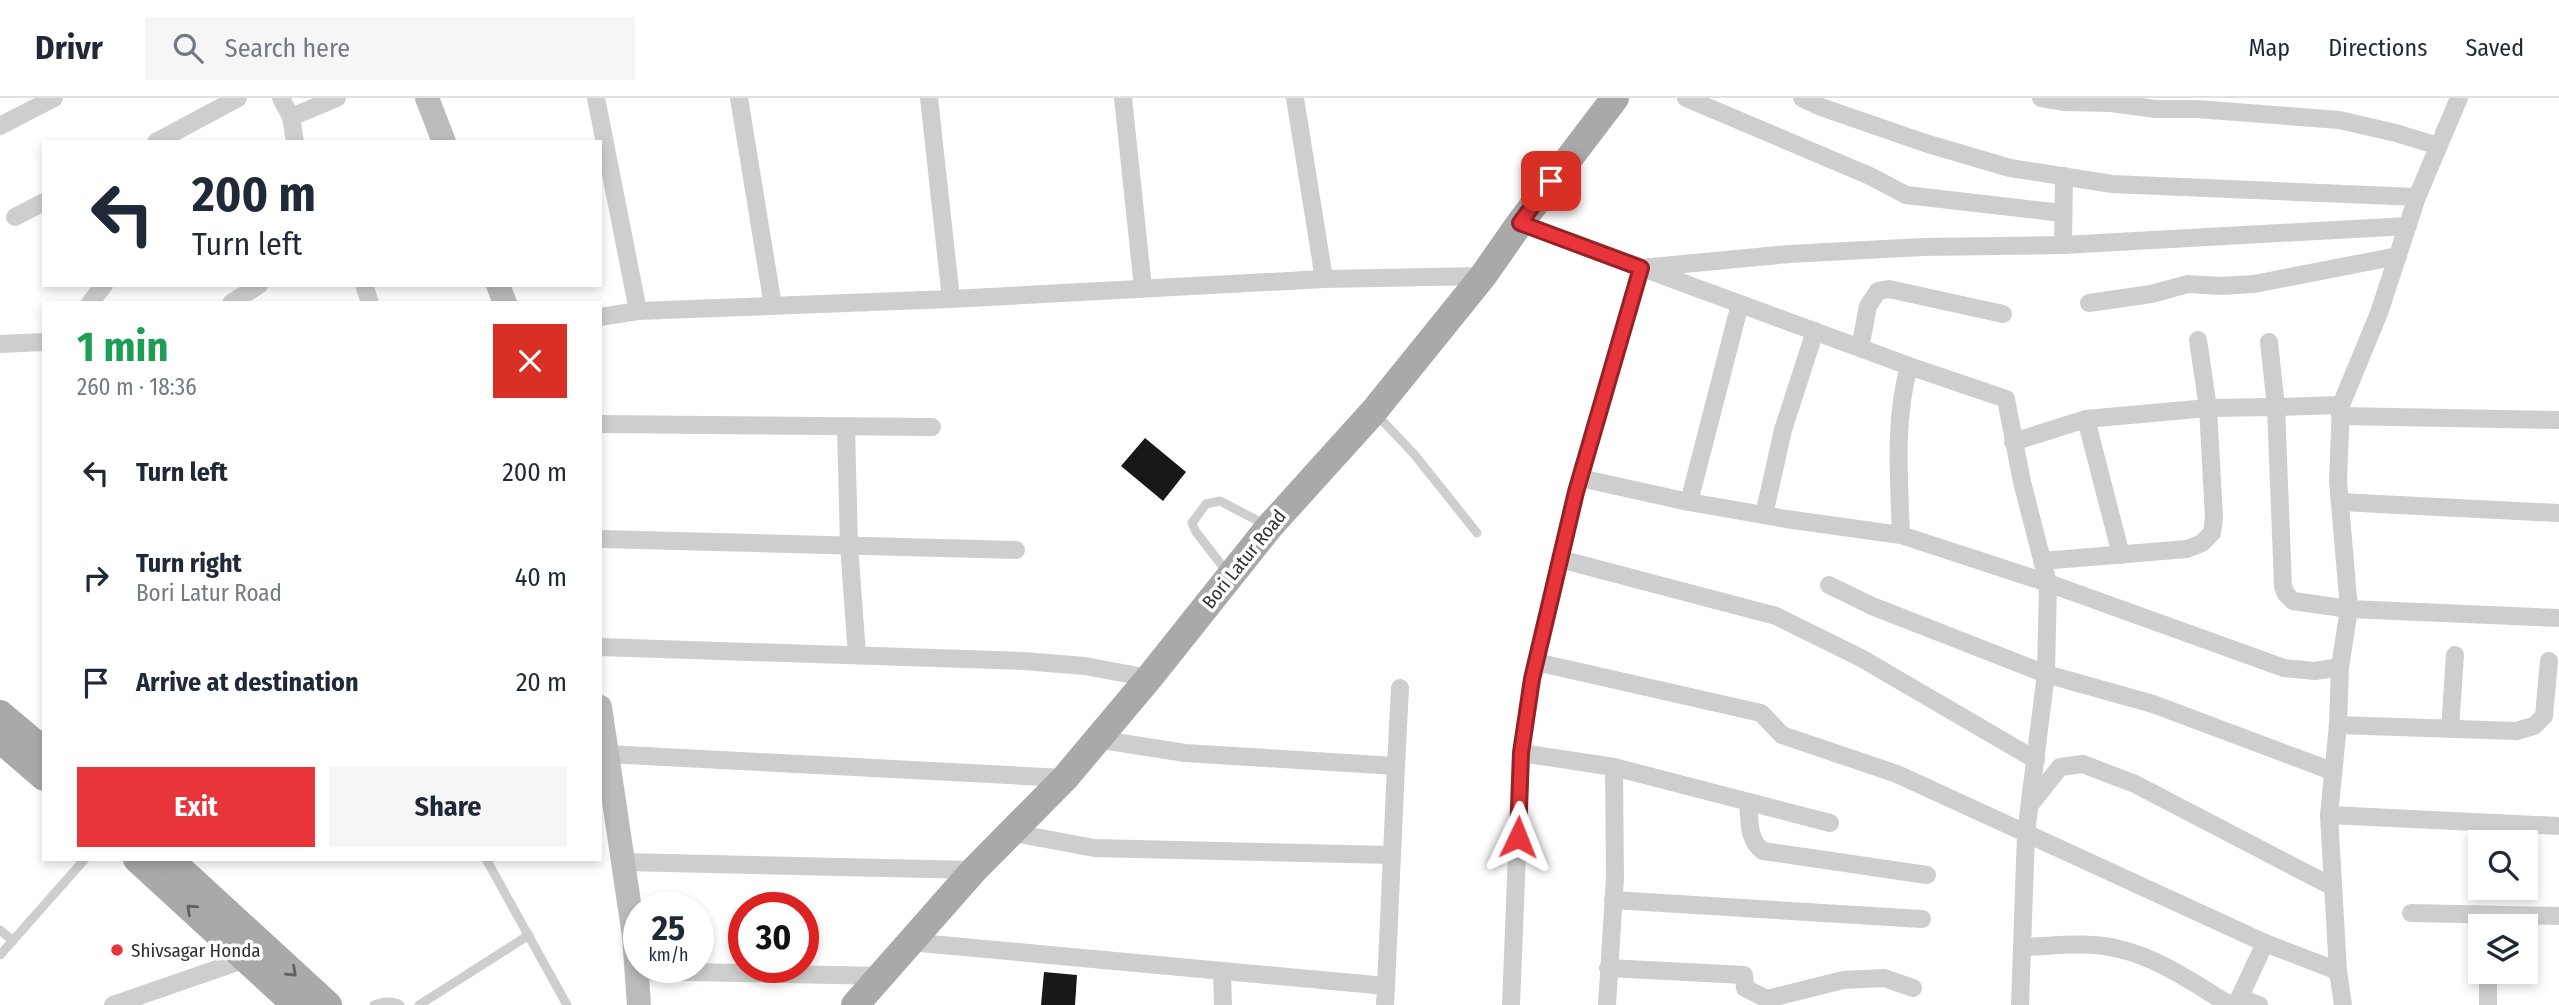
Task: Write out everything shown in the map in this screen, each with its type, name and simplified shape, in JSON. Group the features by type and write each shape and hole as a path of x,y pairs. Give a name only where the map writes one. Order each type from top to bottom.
{"main road":[{"path":"427,98 443,140"},
{"name":"Bori Latur Road","path":"855,1005 1009,832 1065,778 1270,526 1374,411 1483,276 1615,98"},
{"path":"0,714 42,749"},
{"path":"602,720 628,892"},
{"path":"0,739 42,775"},
{"path":"139,861 296,1005"},
{"path":"171,861 328,1005"},
{"path":"638,983 639,1005"}],"street":[{"path":"160,140 238,98"},
{"path":"281,98 291,117 295,140"},
{"path":"291,117 337,98"},
{"path":"596,98 638,311"},
{"path":"739,98 773,306"},
{"path":"929,98 951,299"},
{"path":"1124,98 1143,288"},
{"path":"1295,98 1324,279"},
{"path":"1686,98 1870,176 1906,195 2062,213"},
{"path":"1802,98 1937,147 2010,168 2112,184 2417,197"},
{"path":"2040,98 2065,102 2210,104 2339,120 2438,146"},
{"path":"2343,1005 2338,971 2329,815 2338,725 2340,667 2349,609 2340,502 2340,410 2379,313 2417,197 2459,98"},
{"path":"0,125 48,100"},
{"path":"2063,245 2064,176"},
{"path":"15,217 42,203"},
{"path":"1520,223 2006,399 2013,442 2048,583 2046,674 2026,833 2020,1005"},
{"path":"1641,268 1789,254 1909,247 2063,245 2408,226"},
{"path":"2090,303 2151,294 2188,285 2254,284 2398,256"},
{"path":"1511,1005 1521,753 1536,662 1580,478 1641,268"},
{"path":"602,317 638,311 951,299 1324,279 1483,276"},
{"path":"92,301 102,287"},
{"path":"234,301 256,287"},
{"path":"1860,348 1868,306 1878,291 1889,289 2003,314"},
{"path":"1689,502 1740,304"},
{"path":"1764,515 1783,430 1815,331"},
{"path":"2042,561 2187,549 2202,542 2212,533 2214,518 2208,408 2198,340"},
{"path":"0,344 42,342"},
{"path":"2269,342 2276,407 2283,586 2293,601 2349,609 2559,618"},
{"path":"1901,535 1899,436 1903,387 1909,366"},
{"path":"2013,442 2087,419 2208,408 2276,407 2559,420"},
{"path":"2087,419 2121,555"},
{"path":"602,424 932,426"},
{"path":"846,426 849,545 857,656"},
{"path":"1580,478 1689,502 1901,535 2048,583 2284,668 2315,671 2340,667"},
{"path":"2340,502 2559,513"},
{"path":"602,539 1016,550"},
{"path":"1560,559 1776,617 1861,658 2036,760"},
{"path":"1829,584 1872,606 2046,674 2153,704 2332,771"},
{"path":"602,647 1023,661 1086,666 1149,678"},
{"path":"2450,729 2455,655"},
{"path":"1536,662 1761,713 1782,735 1897,774 2265,943 2338,971"},
{"path":"2338,725 2516,731 2534,726 2544,716 2549,662"},
{"path":"1385,1005 1400,688"},
{"path":"1096,739 1185,753 1396,766"},
{"path":"1521,753 1615,767 1830,823"},
{"path":"607,754 1065,778"},
{"path":"2030,805 2060,768 2083,764 2135,784 2333,887"},
{"path":"1606,1005 1613,900 1615,767"},
{"path":"1748,802 1751,835 1755,845 1763,851 1927,875"},
{"path":"2329,815 2559,827"},
{"path":"1009,832 1094,848 1392,855"},
{"path":"624,862 974,870"},
{"path":"1613,900 1922,919"},
{"path":"2411,913 2468,918"},
{"path":"2538,917 2559,916"},
{"path":"909,942 1386,986"},
{"path":"2235,1003 2265,943"},
{"path":"2022,947 2119,948 2171,969 2235,1003 2259,1005"},
{"path":"113,1005 246,959"},
{"path":"1608,968 1744,975 1745,988 1767,999 1779,1000 1843,980 1884,978 1913,988"},
{"path":"1222,972 1223,1005"},
{"path":"714,973 880,976"},
{"path":"2488,984 2488,1005"}],"lane":[{"path":"1374,411 1414,454 1476,533"},
{"path":"1230,576 1196,531 1192,523 1194,518 1206,504 1220,501 1270,526"},
{"path":"0,955 83,861"},
{"path":"487,861 567,1005"},
{"path":"0,930 13,940"},
{"path":"419,1005 529,935"},
{"path":"374,1005 395,1002 400,1005"}],"building":[{"path":"1145,438 1186,472 1163,501 1121,466"},
{"path":"1044,972 1077,975 1075,1005 1041,1005"}],"place":[{"name":"Shivsagar Honda","path":"117,950"}],"route":[{"path":"1518,837 1521,753 1532,679 1576,492 1641,268 1520,223 1551,181"}]}
